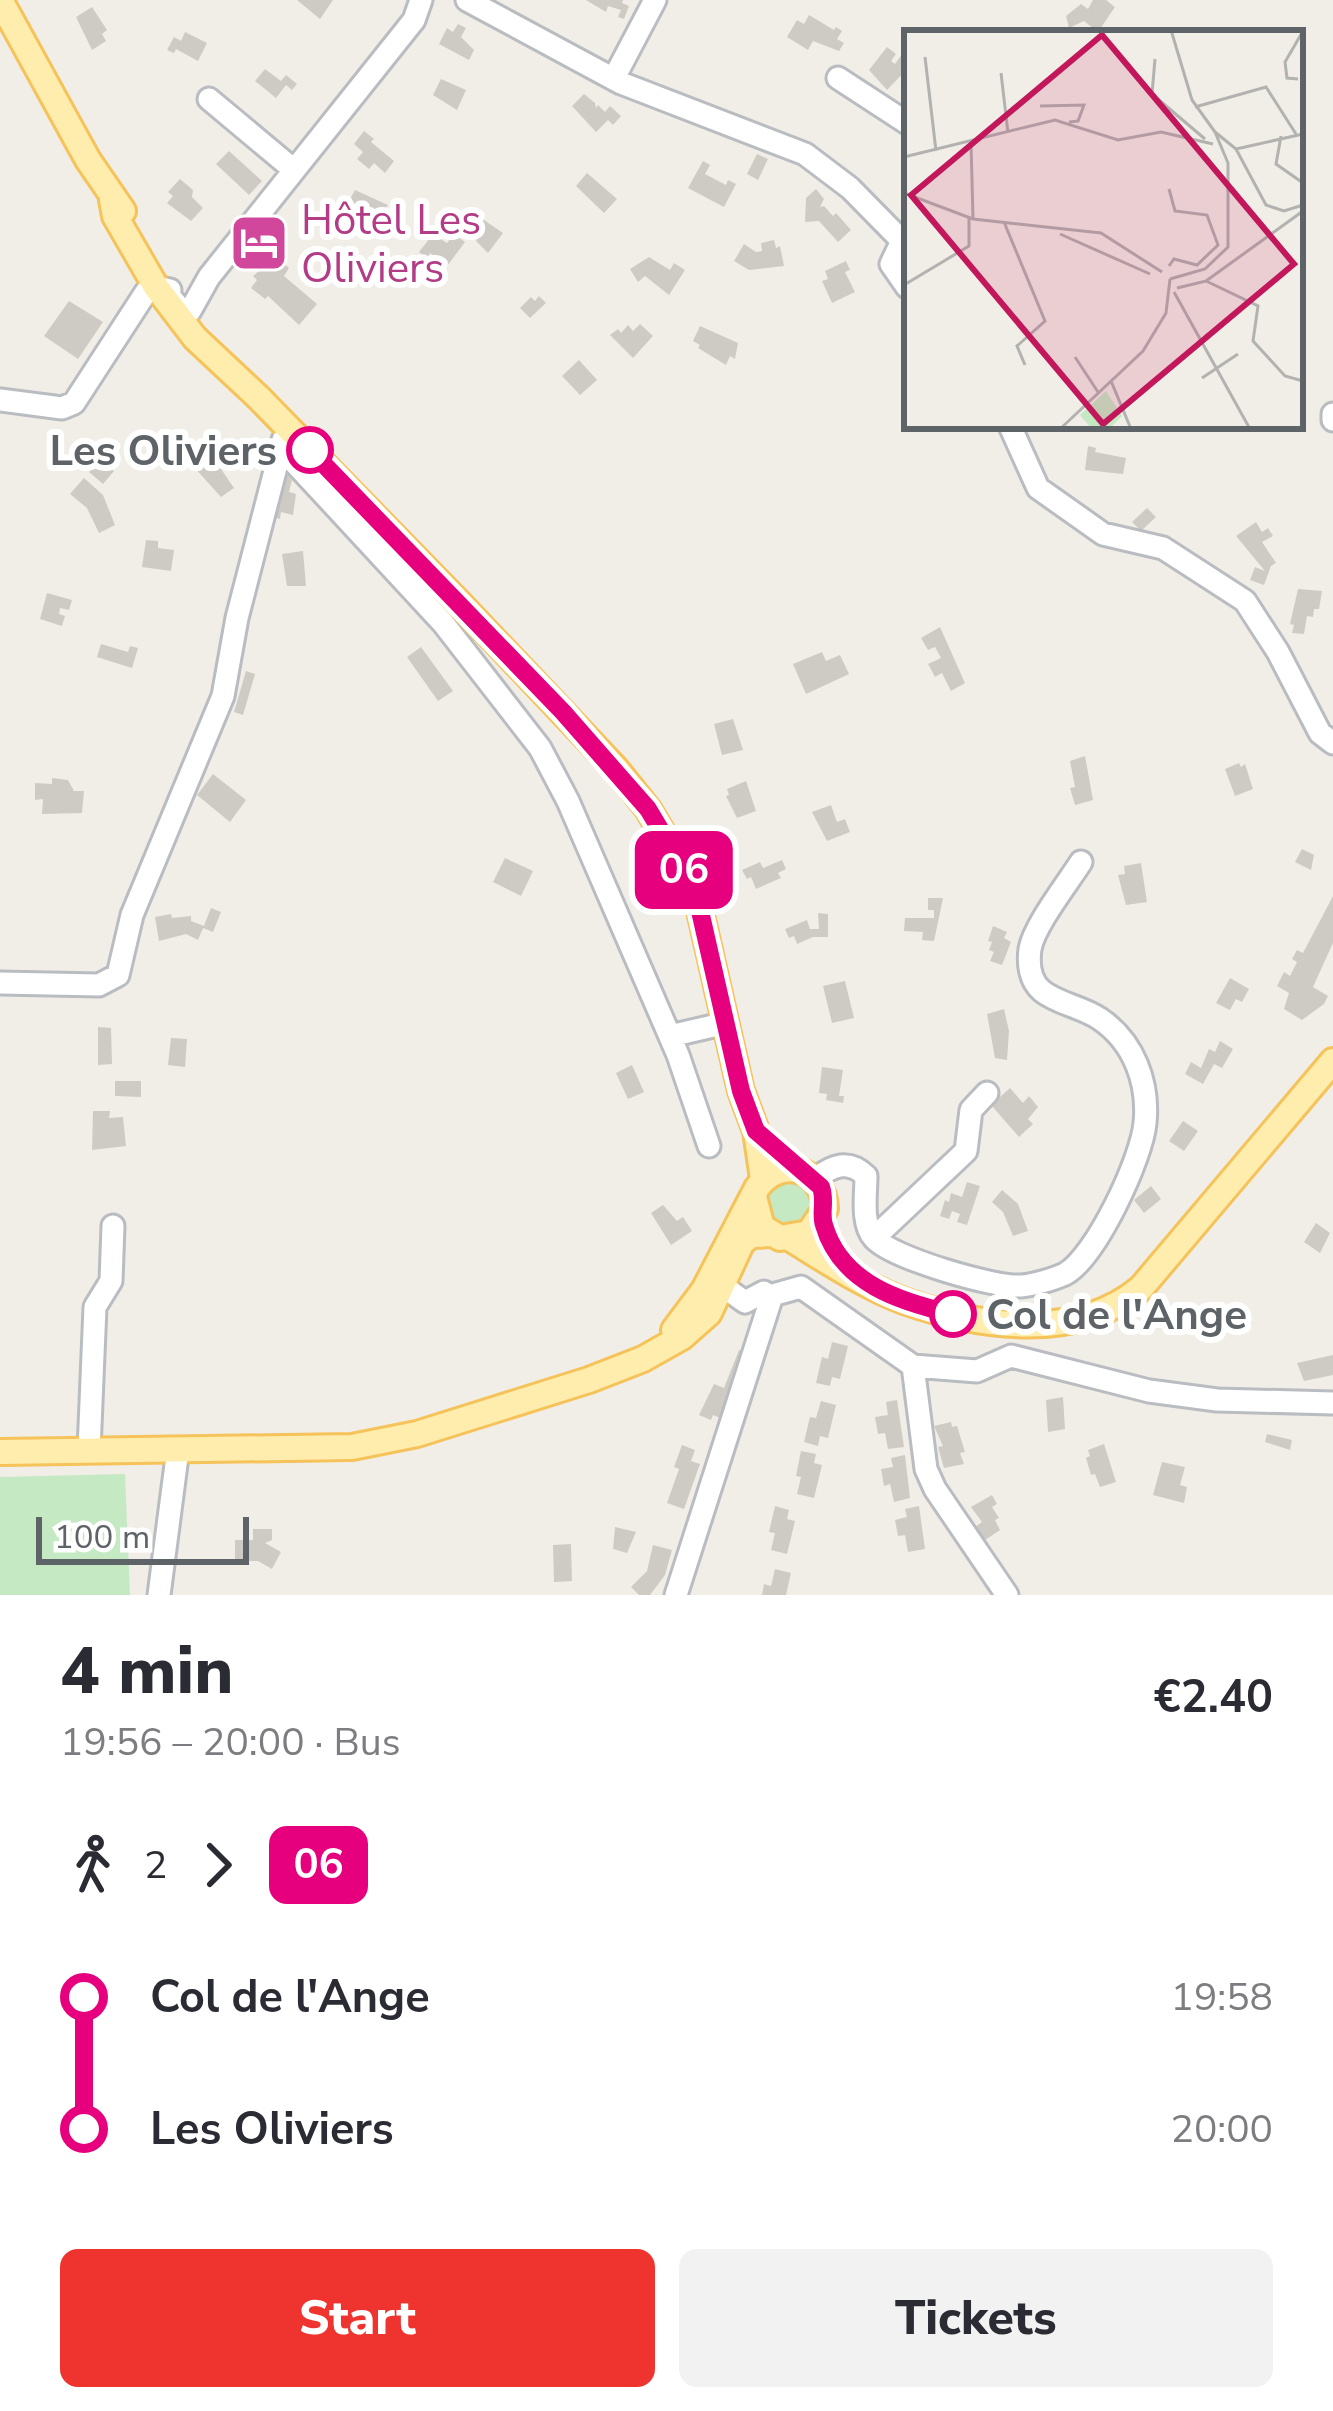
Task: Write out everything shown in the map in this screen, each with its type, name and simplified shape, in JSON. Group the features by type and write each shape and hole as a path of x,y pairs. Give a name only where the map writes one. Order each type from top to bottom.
{"main road":[{"path":"0,0 169,295"},
{"path":"112,200 116,216 169,295 258,397 285,438 563,712 648,809 688,876 711,952 741,1091 756,1131 757,1218 780,1236 915,1304 987,1319 1060,1324 1105,1312 1123,1303 1159,1268 1333,1061"},
{"path":"756,1131 805,1173 825,1198 822,1219 861,1280"},
{"path":"661,1346 704,1290 759,1188 778,1170 805,1173"},
{"path":"0,1452 352,1447 417,1434 643,1359 709,1313 742,1242 752,1235 809,1233 822,1219"}],"street":[{"path":"0,400 62,408 74,403 146,292 169,295 209,277 414,20 421,0"},
{"path":"467,0 614,79 805,154 850,188 904,244 890,264 904,282"},
{"path":"614,79 655,0"},
{"path":"838,78 904,121"},
{"path":"209,100 294,170"},
{"path":"1011,429 1039,488 1103,534 1162,548 1245,601 1320,733 1333,743"},
{"path":"285,438 443,623 530,736 568,801 670,1036 709,1145"},
{"path":"0,983 99,985 118,975 132,915 223,696 237,618 285,438"},
{"path":"530,736 563,712"},
{"path":"805,1173 849,1163 866,1176 867,1225 874,1238 931,1267 1019,1287 1063,1275 1084,1260 1131,1170 1145,1130 1147,1098 1144,1080 1123,1040 1100,1019 1041,991 1030,973 1030,945 1081,862"},
{"path":"670,1036 726,1023"},
{"path":"874,1238 966,1151 971,1111 987,1094"},
{"path":"89,1450 95,1307 111,1281 113,1226"},
{"path":"723,1249 725,1259 717,1282 722,1289 745,1302 764,1292 770,1296 802,1287 914,1366 977,1371 1011,1356 1149,1391 1217,1400 1333,1403"},
{"path":"676,1595 761,1340 770,1296"},
{"path":"914,1366 926,1469 1007,1595"},
{"path":"159,1595 178,1449"}],"green space":[{"path":"795,1177 815,1195 810,1220 785,1229 770,1220 765,1194 770,1186"},
{"path":"125,1474 130,1595 0,1595 0,1477"}],"building":[{"path":"297,0 333,0 320,19"},
{"path":"586,0 623,0 629,6 624,19 618,17 621,10 608,6 606,12"},
{"path":"1093,0 1106,0 1115,7 1099,30 1084,21 1069,28 1066,16 1081,4 1088,9"},
{"path":"92,7 107,30 102,34 106,41 92,50 76,17"},
{"path":"809,15 842,31 837,39 844,43 839,51 813,41 808,50 787,37 797,20 804,24"},
{"path":"458,24 466,28 461,37 474,50 469,60 439,44 447,28 453,32"},
{"path":"185,32 207,43 198,61 176,49 174,53 167,50 174,37 181,41"},
{"path":"887,47 896,54 891,61 895,64 904,51 904,72 887,90 869,70"},
{"path":"265,69 281,81 286,75 297,84 292,90 286,85 276,98 255,81"},
{"path":"441,79 466,90 457,110 433,95"},
{"path":"584,94 596,108 605,112 610,106 621,116 613,125 608,120 596,132 572,106"},
{"path":"364,131 394,161 385,173 374,163 369,169 357,159 363,152 354,144"},
{"path":"229,151 262,181 249,195 216,164"},
{"path":"757,154 768,159 758,180 747,174"},
{"path":"703,161 710,165 705,174 726,185 728,180 736,184 724,207 688,188"},
{"path":"587,173 617,199 604,213 576,186"},
{"path":"180,179 203,208 191,221 167,203 173,196 168,192"},
{"path":"816,189 824,199 820,207 833,216 836,213 851,230 838,242 819,221 805,222 806,198"},
{"path":"355,190 388,205 373,229 344,210"},
{"path":"478,216 503,233 488,253 467,230"},
{"path":"433,234 447,243 454,234 465,242 447,266 430,253 427,258 419,252"},
{"path":"774,240 784,266 749,270 734,261 744,244 756,252 762,251 761,243"},
{"path":"276,257 289,268 284,276 317,304 299,325 268,296 265,299 251,288 257,280 253,276"},
{"path":"649,257 670,270 674,263 685,270 669,295 645,276 638,282 630,269"},
{"path":"846,261 850,270 845,272 855,292 832,303 822,281 828,279 825,271"},
{"path":"539,296 546,303 530,318 520,308"},
{"path":"69,301 103,322 78,359 44,336"},
{"path":"640,324 653,336 633,358 610,335 628,325 633,331"},
{"path":"700,326 738,343 735,359 730,356 726,365 698,348 693,341"},
{"path":"579,360 597,380 580,395 562,376"},
{"path":"189,439 208,450 234,488 221,497 193,466 178,458"},
{"path":"1088,446 1096,448 1095,452 1126,458 1123,474 1085,470"},
{"path":"100,459 114,471 103,484 89,472"},
{"path":"279,466 292,480 289,492 296,494 293,515 281,512 280,519 268,516"},
{"path":"84,478 103,495 115,525 99,533 87,508 70,494"},
{"path":"1147,508 1156,517 1141,531 1132,522"},
{"path":"1256,522 1262,532 1268,528 1273,536 1262,542 1276,563 1264,585 1250,580 1255,567 1265,571 1236,536"},
{"path":"146,540 174,550 171,571 142,567"},
{"path":"303,551 306,586 287,586 282,554"},
{"path":"1298,589 1322,591 1319,609 1314,609 1313,617 1307,616 1304,634 1292,633 1294,625 1290,624"},
{"path":"47,593 72,600 69,610 60,608 59,614 65,616 62,626 40,619"},
{"path":"940,627 965,683 951,691 942,673 935,677 928,664 941,658 935,647 928,650 921,638"},
{"path":"101,644 128,652 130,646 138,648 132,668 97,657"},
{"path":"421,647 453,691 438,701 407,657"},
{"path":"822,652 826,661 840,655 849,674 806,694 793,664"},
{"path":"246,671 255,674 243,715 234,712"},
{"path":"733,719 743,750 722,755 714,724"},
{"path":"1085,756 1093,800 1075,805 1070,761"},
{"path":"1239,763 1241,767 1245,764 1253,789 1235,796 1225,769"},
{"path":"213,774 246,800 230,822 197,795"},
{"path":"52,778 68,780 74,791 84,791 82,813 42,814 43,799 35,800 35,783 52,784"},
{"path":"746,781 756,811 737,818 727,789"},
{"path":"831,805 837,822 845,819 850,832 827,841 812,812"},
{"path":"1302,849 1314,855 1311,870 1295,862"},
{"path":"505,858 533,871 521,896 493,882"},
{"path":"782,860 786,869 778,873 781,878 756,889 742,870 760,862 763,868"},
{"path":"1141,863 1147,902 1126,905 1118,875 1125,874 1124,866"},
{"path":"1333,896 1333,943 1313,987 1328,996 1302,1020 1284,1009 1289,993 1277,986 1284,972 1290,976 1297,962 1292,959 1297,950 1303,953"},
{"path":"928,898 943,898 934,941 922,940 923,932 904,931 905,918 934,918"},
{"path":"211,908 221,912 213,932 203,928"},
{"path":"818,913 828,914 828,937 797,944 794,936 789,938 785,929 807,920 810,929 819,929"},
{"path":"171,914 172,918 191,916 191,921 204,926 198,940 186,934 159,941 155,917"},
{"path":"993,926 1007,932 1004,938 1011,942 1002,965 990,961 994,952 988,941"},
{"path":"1230,978 1249,989 1230,1010 1216,1003"},
{"path":"845,981 854,1018 832,1023 823,986"},
{"path":"1004,1009 1009,1031 1007,1060 995,1058 987,1014"},
{"path":"98,1027 111,1028 112,1064 98,1065"},
{"path":"171,1038 187,1039 185,1067 168,1065"},
{"path":"1220,1041 1233,1049 1222,1068 1214,1064 1203,1084 1185,1074 1191,1062 1201,1068 1209,1049 1215,1052"},
{"path":"632,1065 644,1092 628,1099 616,1073"},
{"path":"822,1067 843,1070 839,1096 844,1096 843,1103 826,1100 827,1094 819,1093"},
{"path":"115,1081 141,1081 141,1097 115,1096"},
{"path":"1010,1088 1023,1103 1029,1096 1038,1107 1028,1119 1033,1124 1019,1137 991,1105"},
{"path":"93,1111 110,1111 109,1118 123,1117 126,1146 92,1150"},
{"path":"1183,1121 1198,1131 1184,1151 1169,1141"},
{"path":"967,1182 980,1186 967,1225 957,1222 960,1214 952,1211 949,1219 940,1216 945,1200 949,1202 951,1193 962,1197"},
{"path":"1151,1186 1161,1199 1144,1213 1134,1200"},
{"path":"1002,1190 1018,1204 1028,1231 1013,1236 1003,1212 992,1202"},
{"path":"663,1205 677,1221 683,1217 692,1231 671,1245 651,1213"},
{"path":"1316,1223 1330,1233 1320,1253 1304,1242"},
{"path":"832,1342 848,1346 840,1379 832,1377 830,1386 816,1383 822,1357 828,1359"},
{"path":"739,1350 748,1353 720,1418 699,1415 714,1384 724,1388"},
{"path":"1333,1355 1333,1375 1304,1381 1297,1363"},
{"path":"1063,1397 1065,1429 1048,1432 1046,1400"},
{"path":"897,1400 904,1447 888,1449 885,1433 878,1434 875,1417 888,1415 886,1402"},
{"path":"821,1401 836,1405 828,1438 820,1436 818,1446 804,1442 810,1417 816,1418"},
{"path":"951,1422 952,1427 957,1426 964,1464 944,1468 938,1447 943,1446 934,1426"},
{"path":"1267,1434 1292,1440 1290,1450 1265,1442"},
{"path":"1104,1444 1116,1482 1100,1487 1086,1458 1088,1450"},
{"path":"682,1445 695,1450 691,1461 700,1464 684,1509 667,1503"},
{"path":"801,1451 816,1454 814,1463 822,1465 814,1498 797,1494"},
{"path":"905,1455 910,1498 894,1502 881,1469 893,1467 891,1458"},
{"path":"1162,1462 1185,1467 1180,1485 1187,1487 1184,1503 1153,1495"},
{"path":"992,1495 1000,1530 985,1540 975,1527 982,1522 971,1507"},
{"path":"775,1506 789,1510 787,1519 795,1521 787,1554 771,1550 775,1533 769,1532"},
{"path":"919,1506 925,1549 908,1552 905,1535 898,1536 895,1520 907,1517 905,1509"},
{"path":"615,1527 636,1532 627,1553 613,1549"},
{"path":"253,1529 272,1529 272,1540 265,1543 281,1552 272,1569 258,1561 235,1561 235,1540 253,1540"},
{"path":"571,1544 572,1581 554,1582 553,1545"},
{"path":"653,1545 672,1550 665,1575 650,1595 639,1595 631,1587 647,1571"},
{"path":"775,1569 791,1573 786,1595 762,1595 764,1584 771,1586"}],"bus line":[{"name":"06","path":"310,450 563,712 648,809 688,876 700,911 741,1091 756,1131 821,1187 826,1230 861,1280 902,1300 953,1314"}],"place":[{"name":"Hôtel Les Oliviers","path":"259,243"},
{"name":"Les Oliviers","path":"310,450"},
{"name":"Col de l'Ange","path":"953,1314"}]}
